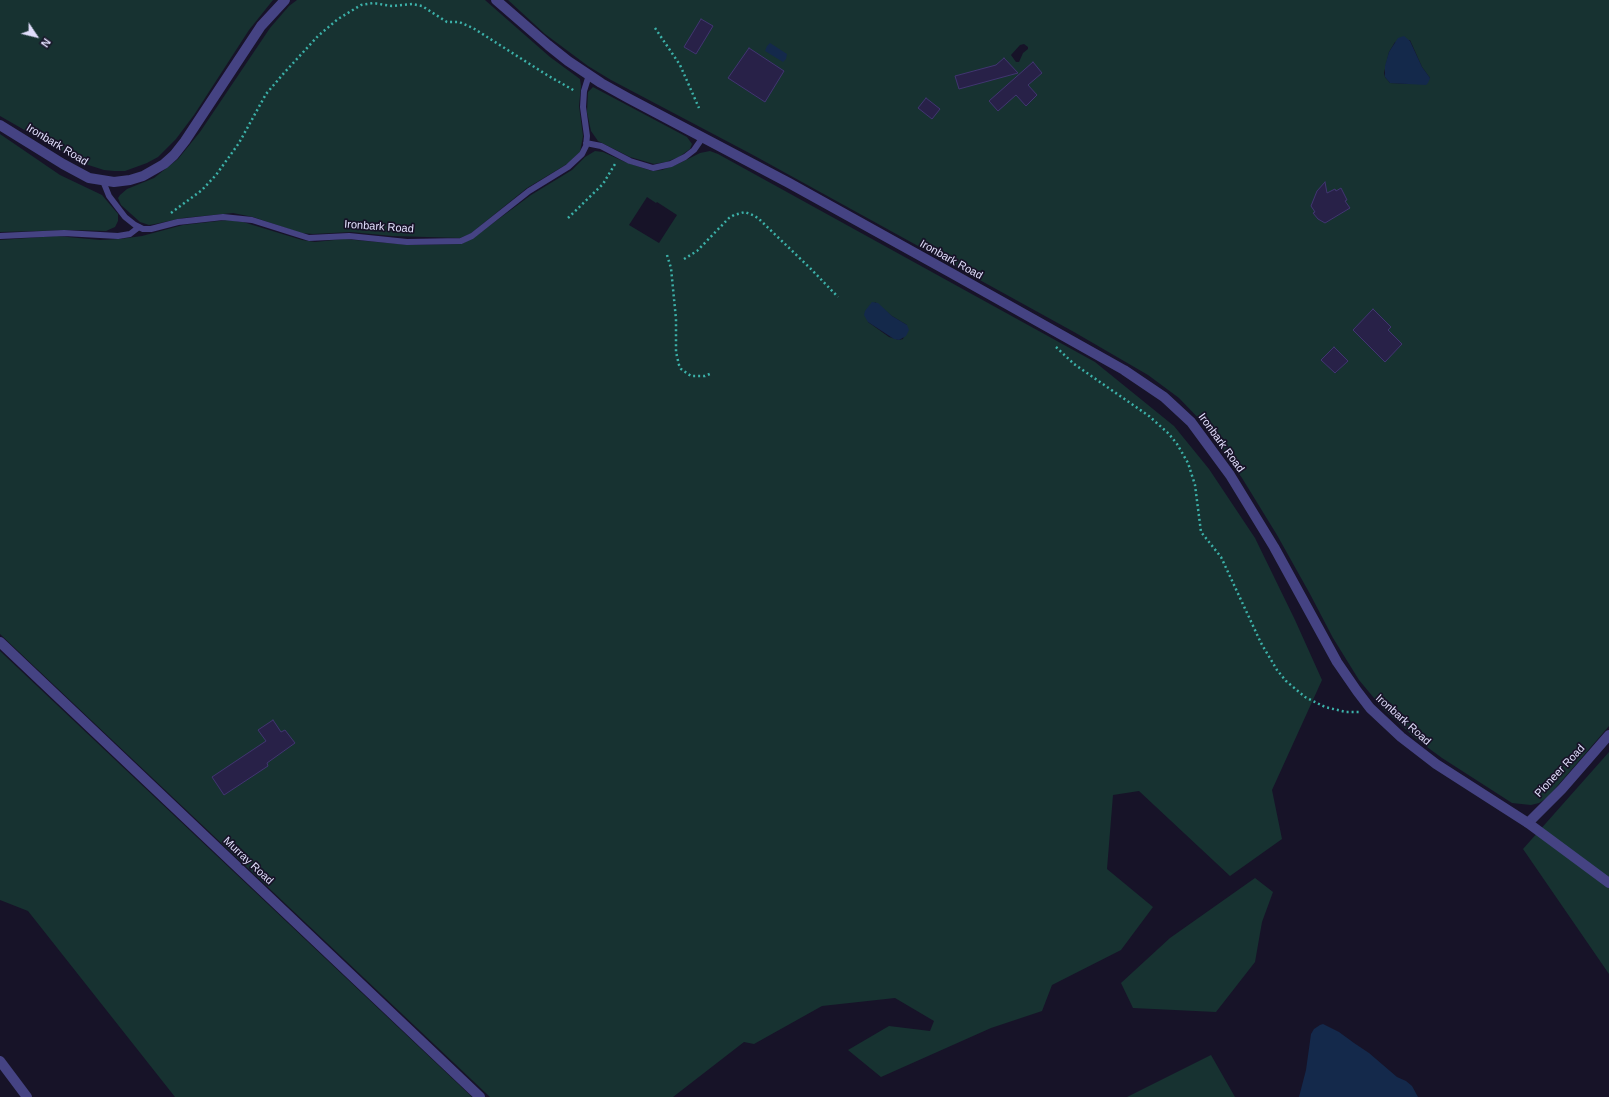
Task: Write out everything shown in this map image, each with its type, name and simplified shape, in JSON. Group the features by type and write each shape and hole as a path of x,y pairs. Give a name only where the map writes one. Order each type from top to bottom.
{"street":[{"name":"Ironbark Road","path":"0,125 76,172 89,178 114,182 130,180 143,176 164,164 174,155 197,126 262,26 284,0"},
{"name":"Ironbark Road","path":"496,0 548,45 589,75 628,98 790,183 1124,370 1145,383 1174,406 1195,426 1230,475 1274,547 1337,662 1357,691 1374,711 1401,737 1436,764 1528,823 1609,883"},
{"name":"Murray Road","path":"0,642 480,1097"},
{"name":"Pioneer Road","path":"1528,823 1562,789 1609,735"},
{"path":"0,1061 27,1097"}],"lane":[{"path":"589,75 584,95 583,107 587,136 586,143 601,146 630,161 649,167 662,167 679,160 690,153 703,137"},
{"name":"Ironbark Road","path":"0,236 64,233 118,236 130,234 138,227 147,229 178,222 223,217 252,220 309,238 345,236 406,242 461,241 472,236 532,189 574,163 582,154 586,143"},
{"path":"103,181 107,192 125,217 138,227"}],"path":[{"path":"163,226 174,209 202,190 225,164 245,134 260,104 280,77 332,24 346,13 360,5 373,4 392,6 412,4 422,6 447,22 459,22 473,28 547,75 584,95"},
{"path":"655,28 680,65 699,108"},
{"path":"568,218 603,184 619,156"},
{"path":"684,259 697,251 729,218 746,212 760,220 838,297"},
{"path":"667,255 671,268 676,319 676,352 679,365 681,369 691,376 705,376 712,373"},
{"path":"1054,344 1074,364 1149,416 1169,434 1177,444 1188,463 1196,485 1201,532 1221,557 1264,648 1277,670 1305,697 1326,708 1346,712 1374,711"}],"green space":[{"path":"0,0 273,0 249,30 194,115 176,139 158,157 147,163 125,171 114,171 104,170 82,163 0,116"},
{"path":"297,0 485,0 550,57 580,79 581,86 579,106 583,136 580,152 567,164 527,188 470,234 460,238 392,236 351,232 313,234 301,233 253,217 233,213 183,218 149,225 140,222 121,205 118,198 120,195 127,189 154,178 178,159 200,132 270,28 289,6"},
{"path":"508,0 1609,0 1609,726 1547,798 1539,803 1531,805 1512,803 1442,758 1416,739 1384,710 1359,680 1333,638 1277,535 1242,478 1202,422 1179,398 1148,375 1074,332 753,155 611,80 588,66 545,34","holes":["1410,40 1422,67 1430,78 1412,84 1390,83 1385,77 1384,73 1389,52 1395,42","1024,44 1028,47 1028,49 1023,53 1019,62 1016,62 1011,55 1020,45","1334,347 1347,361 1336,373 1322,360"]},
{"path":"593,87 687,137 692,144 690,149 679,157 666,162 654,164 630,157 598,141 591,131 587,112 588,92"},
{"path":"0,134 60,175 102,195 118,214 118,221 115,227 106,231 73,230 0,232"},
{"path":"595,151 603,152 625,162 652,171 662,170 678,164 700,153 710,151 718,154 1095,362 1174,426 1209,469 1255,538 1322,680 1272,790 1282,839 1230,876 1139,791 1113,795 1107,869 1153,907 1121,950 1052,985 1042,1011 991,1028 881,1077 848,1050 889,1026 930,1031 934,1021 895,998 822,1006 754,1044 744,1042 673,1097 490,1097 0,634 0,240 57,236 100,240 120,239 142,236 183,225 228,220 243,222 302,240 315,242 344,239 410,245 461,244 473,238 531,195 572,170 585,157","holes":["647,197 677,215 659,243 629,225","875,302 892,316 907,325 903,339 899,340 889,337 868,322"]},
{"path":"0,651 472,1097 175,1097 28,911 0,900"},
{"path":"1609,752 1609,974 1523,849"},
{"path":"1255,878 1273,892 1262,922 1255,962 1216,1012 1133,1008 1121,983 1170,938"},
{"path":"1211,1055 1235,1097 1127,1097"}],"water":[{"path":"1404,36 1410,41 1422,67 1430,78 1426,85 1390,83 1385,77 1385,66 1389,52 1398,38"},
{"path":"770,43 787,54 786,59 783,62 765,51"},
{"path":"872,302 878,303 892,316 907,325 909,330 906,336 899,340 894,339 868,322 864,315 865,311"},
{"path":"1323,1024 1339,1032 1369,1053 1397,1077 1406,1081 1412,1086 1418,1097 1299,1097 1306,1070 1311,1034 1314,1029"}],"building":[{"path":"701,19 713,26 696,54 684,47"},
{"path":"749,48 784,71 765,102 728,78"},
{"path":"1004,58 1018,73 959,89 955,76 996,65"},
{"path":"1033,62 1042,73 1028,85 1037,95 1026,106 1016,95 998,111 989,101"},
{"path":"926,98 940,109 932,119 918,108"},
{"path":"1325,182 1327,193 1341,188 1347,200 1345,201 1350,208 1325,223 1318,219 1313,213 1315,212 1311,206 1317,191"},
{"path":"1373,309 1391,327 1388,330 1402,344 1385,362 1353,330"},
{"path":"1334,347 1348,361 1335,373 1321,360"},
{"path":"273,720 281,732 285,730 295,743 267,763 268,766 224,795 212,777 266,741 258,730"}]}
